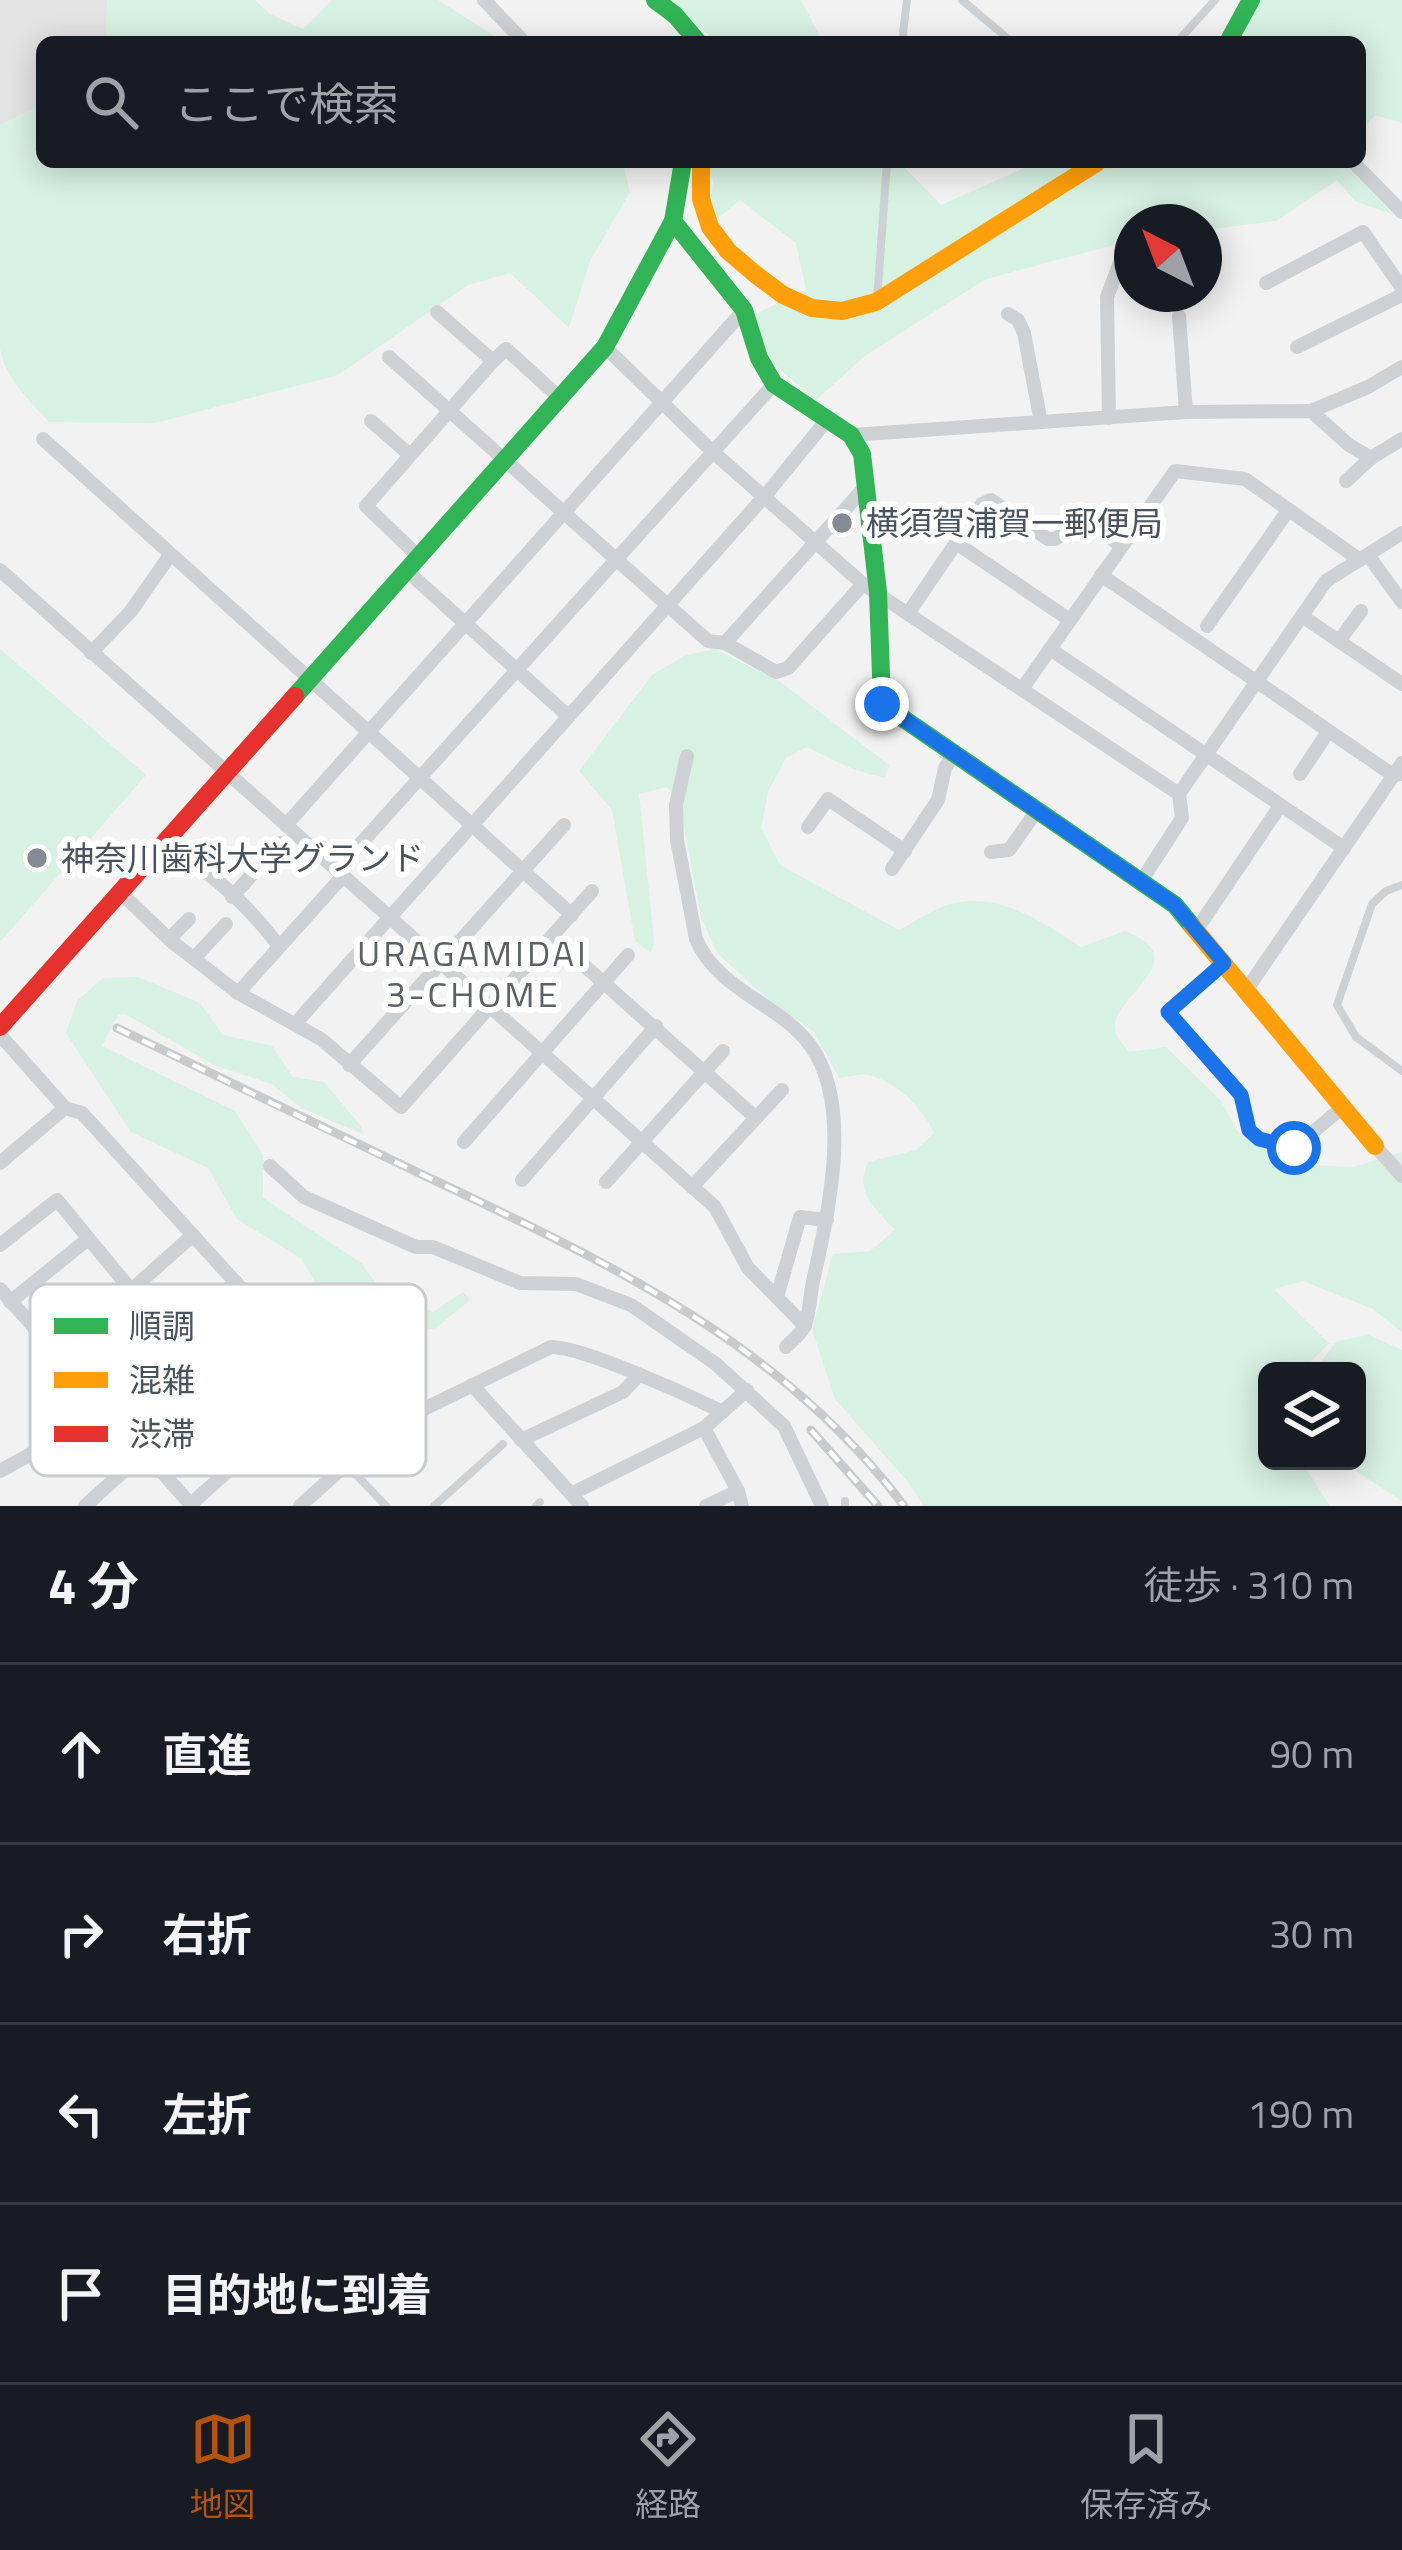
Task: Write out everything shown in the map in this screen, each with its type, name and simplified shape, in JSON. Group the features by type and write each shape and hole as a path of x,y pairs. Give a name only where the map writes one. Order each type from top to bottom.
{"street":[{"path":"484,0 518,36"},
{"path":"655,0 693,36"},
{"path":"1231,36 1251,0"},
{"path":"234,1284 82,1113 65,1108 0,1031 605,347 674,221 682,168"},
{"path":"700,168 698,189 712,234 725,250 768,285 801,307 818,312 840,312 877,302 1089,168"},
{"path":"1359,168 1402,212"},
{"path":"674,221 744,310 759,358 774,384 851,435 862,454 882,704 1175,905 1402,1176"},
{"path":"1266,283 1363,232 1402,291 1297,347"},
{"path":"1109,418 1107,297 1114,278"},
{"path":"286,825 744,310"},
{"path":"437,312 493,361"},
{"path":"1008,314 1018,320 1024,333 1041,422"},
{"path":"1179,316 1186,412"},
{"path":"605,347 713,452 870,588 1179,794"},
{"path":"562,399 506,350 366,506 466,623 567,715"},
{"path":"389,357 708,641 725,643 776,673 788,668 870,588"},
{"path":"851,435 1186,412 1311,411 1402,367"},
{"path":"238,993 418,777 774,384"},
{"path":"1311,411 1370,458"},
{"path":"371,421 410,455"},
{"path":"295,1024 764,497 826,421"},
{"path":"44,439 572,914"},
{"path":"1346,482 1370,458 1402,439"},
{"path":"1022,689 1174,471 1245,479 1287,512 1364,557 1402,602"},
{"path":"725,643 868,484"},
{"path":"909,612 982,504 992,500 1048,539 1084,521 1122,546"},
{"path":"1208,626 1287,512"},
{"path":"1140,883 1182,818 1179,794 1325,581 1402,533"},
{"path":"956,543 1070,620"},
{"path":"91,653 130,611 170,555"},
{"path":"0,570 715,1208 748,1268 805,1326"},
{"path":"1101,575 1328,732 1399,771 1246,989"},
{"path":"1339,641 1361,610"},
{"path":"1302,616 1402,684"},
{"path":"1050,650 1344,848"},
{"path":"1300,774 1328,732"},
{"path":"892,869 938,800 953,755"},
{"path":"687,756 676,805 677,840 696,939 714,967 797,1029 819,1060 833,1112 832,1193 805,1326 785,1347"},
{"path":"808,827 828,799 905,851"},
{"path":"1197,929 1280,806"},
{"path":"991,852 1009,850 1036,812"},
{"path":"349,1065 564,825"},
{"path":"232,897 280,843"},
{"path":"162,849 188,858 280,946"},
{"path":"121,893 238,993 321,1039 401,1107 592,891"},
{"path":"170,939 189,919"},
{"path":"194,958 226,924"},
{"path":"552,937 755,1117"},
{"path":"464,1142 628,955"},
{"path":"1224,963 1168,1012 1241,1095 1249,1130 1259,1139 1294,1148 1344,1106"},
{"path":"522,1180 656,1026"},
{"path":"606,1182 723,1051"},
{"path":"692,1187 782,1090"},
{"path":"0,1163 65,1108"},
{"path":"270,1166 304,1197 416,1247 433,1247 520,1283 576,1284 620,1298 747,1390 784,1426 823,1506"},
{"path":"0,1245 57,1200 126,1284"},
{"path":"776,1297 800,1217 826,1220"},
{"path":"138,1284 194,1235"},
{"path":"30,1325 5,1295 88,1239"},
{"path":"426,1409 551,1347 562,1347 723,1412"},
{"path":"521,1440 623,1392 638,1376"},
{"path":"472,1385 576,1500 704,1428 747,1390"},
{"path":"704,1428 740,1498 706,1506"},
{"path":"0,1471 30,1454"},
{"path":"85,1506 119,1476"},
{"path":"164,1476 191,1505 223,1476"},
{"path":"300,1506 333,1476"}],"lane":[{"path":"903,36 907,0"},
{"path":"962,0 1005,36"},
{"path":"1182,36 1215,0"},
{"path":"877,302 887,168"},
{"path":"1402,885 1372,904 1337,1005 1356,1036 1402,1071"},
{"path":"434,1506 503,1444"},
{"path":"357,1476 386,1506"}],"shaded area":[{"path":"0,0 129,0 124,36 36,36 36,144 0,172"}],"green space":[{"path":"107,0 255,0 270,14 303,29 332,0 438,0 495,36 105,36"},
{"path":"668,0 801,0 820,36 710,36"},
{"path":"1258,0 1402,0 1402,123 1375,115 1366,126 1366,36 1240,36"},
{"path":"36,107 36,168 624,168 630,192 590,261 569,328 510,273 468,285 338,375 155,423 49,422 13,379 0,349 0,125"},
{"path":"708,168 905,168 941,205 1024,168 1348,168 1394,215 1355,201 1337,180 1276,221 1222,228 1222,204 1114,204 1114,245 986,279 866,355 816,400 773,364 749,317 806,290 796,243 740,200 709,226 713,181"},
{"name":"神奈川歯科大学グランド","path":"0,649 146,775 1,941 0,941"},
{"path":"714,649 779,681 889,765 885,777 875,775 807,747 786,758 768,792 761,828 780,865 899,930 944,906 969,901 1020,911 1081,947 1125,931 1144,941 1154,961 1116,1019 1116,1033 1129,1052 1166,1047 1221,1101 1237,1131 1286,1164 1354,1167 1402,1152 1402,1332 1373,1309 1303,1281 1274,1289 1329,1343 1311,1362 1258,1362 1258,1470 1307,1470 1330,1506 924,1506 835,1399 812,1329 833,1254 870,1251 895,1230 865,1192 868,1162 916,1150 934,1133 916,1105 890,1084 865,1075 839,1078 814,1032 770,1001 717,953 701,917 679,800 666,787 639,794 654,940 651,953 635,941 612,810 579,771 652,675 684,656"},
{"path":"138,977 200,1003 223,1035 272,1046 293,1077 324,1082 363,1134 301,1108 272,1084 216,1066 125,1014 118,1015 102,1046 235,1111 263,1155 263,1198 361,1263 378,1284 316,1284 302,1259 237,1219 208,1168 131,1132 66,1033 77,1001 103,978"},
{"path":"463,1292 470,1300 436,1328 426,1330 426,1308 433,1312"},
{"path":"1369,1335 1402,1350 1402,1501 1355,1470 1366,1470 1366,1362 1321,1362 1337,1341"}],"railway":[{"path":"117,1028 555,1239 684,1310 802,1397 856,1448 904,1506"},
{"path":"811,1430 878,1506"}],"traffic: fast":[{"path":"655,0 693,36"},
{"path":"1231,36 1251,0"},
{"path":"295,696 605,347 673,221 682,168"},
{"path":"673,221 744,310 759,358 774,384 851,435 862,454 878,592 882,704 1175,905 1192,926"}],"traffic: slow":[{"path":"701,168 701,199 710,227 728,251 783,295 812,308 842,311 876,302 1088,168"},
{"path":"1192,926 1375,1146"}],"traffic: jam":[{"path":"0,1027 295,696"}],"place":[{"name":"横須賀浦賀一郵便局","path":"842,523"},
{"name":"神奈川歯科大学グランド","path":"37,858"}],"district":[{"name":"URAGAMIDAI 3-CHOME","path":"473,974"}],"route":[{"path":"882,704 1175,905 1224,963 1168,1012 1241,1095 1249,1130 1259,1139 1294,1148"}]}
